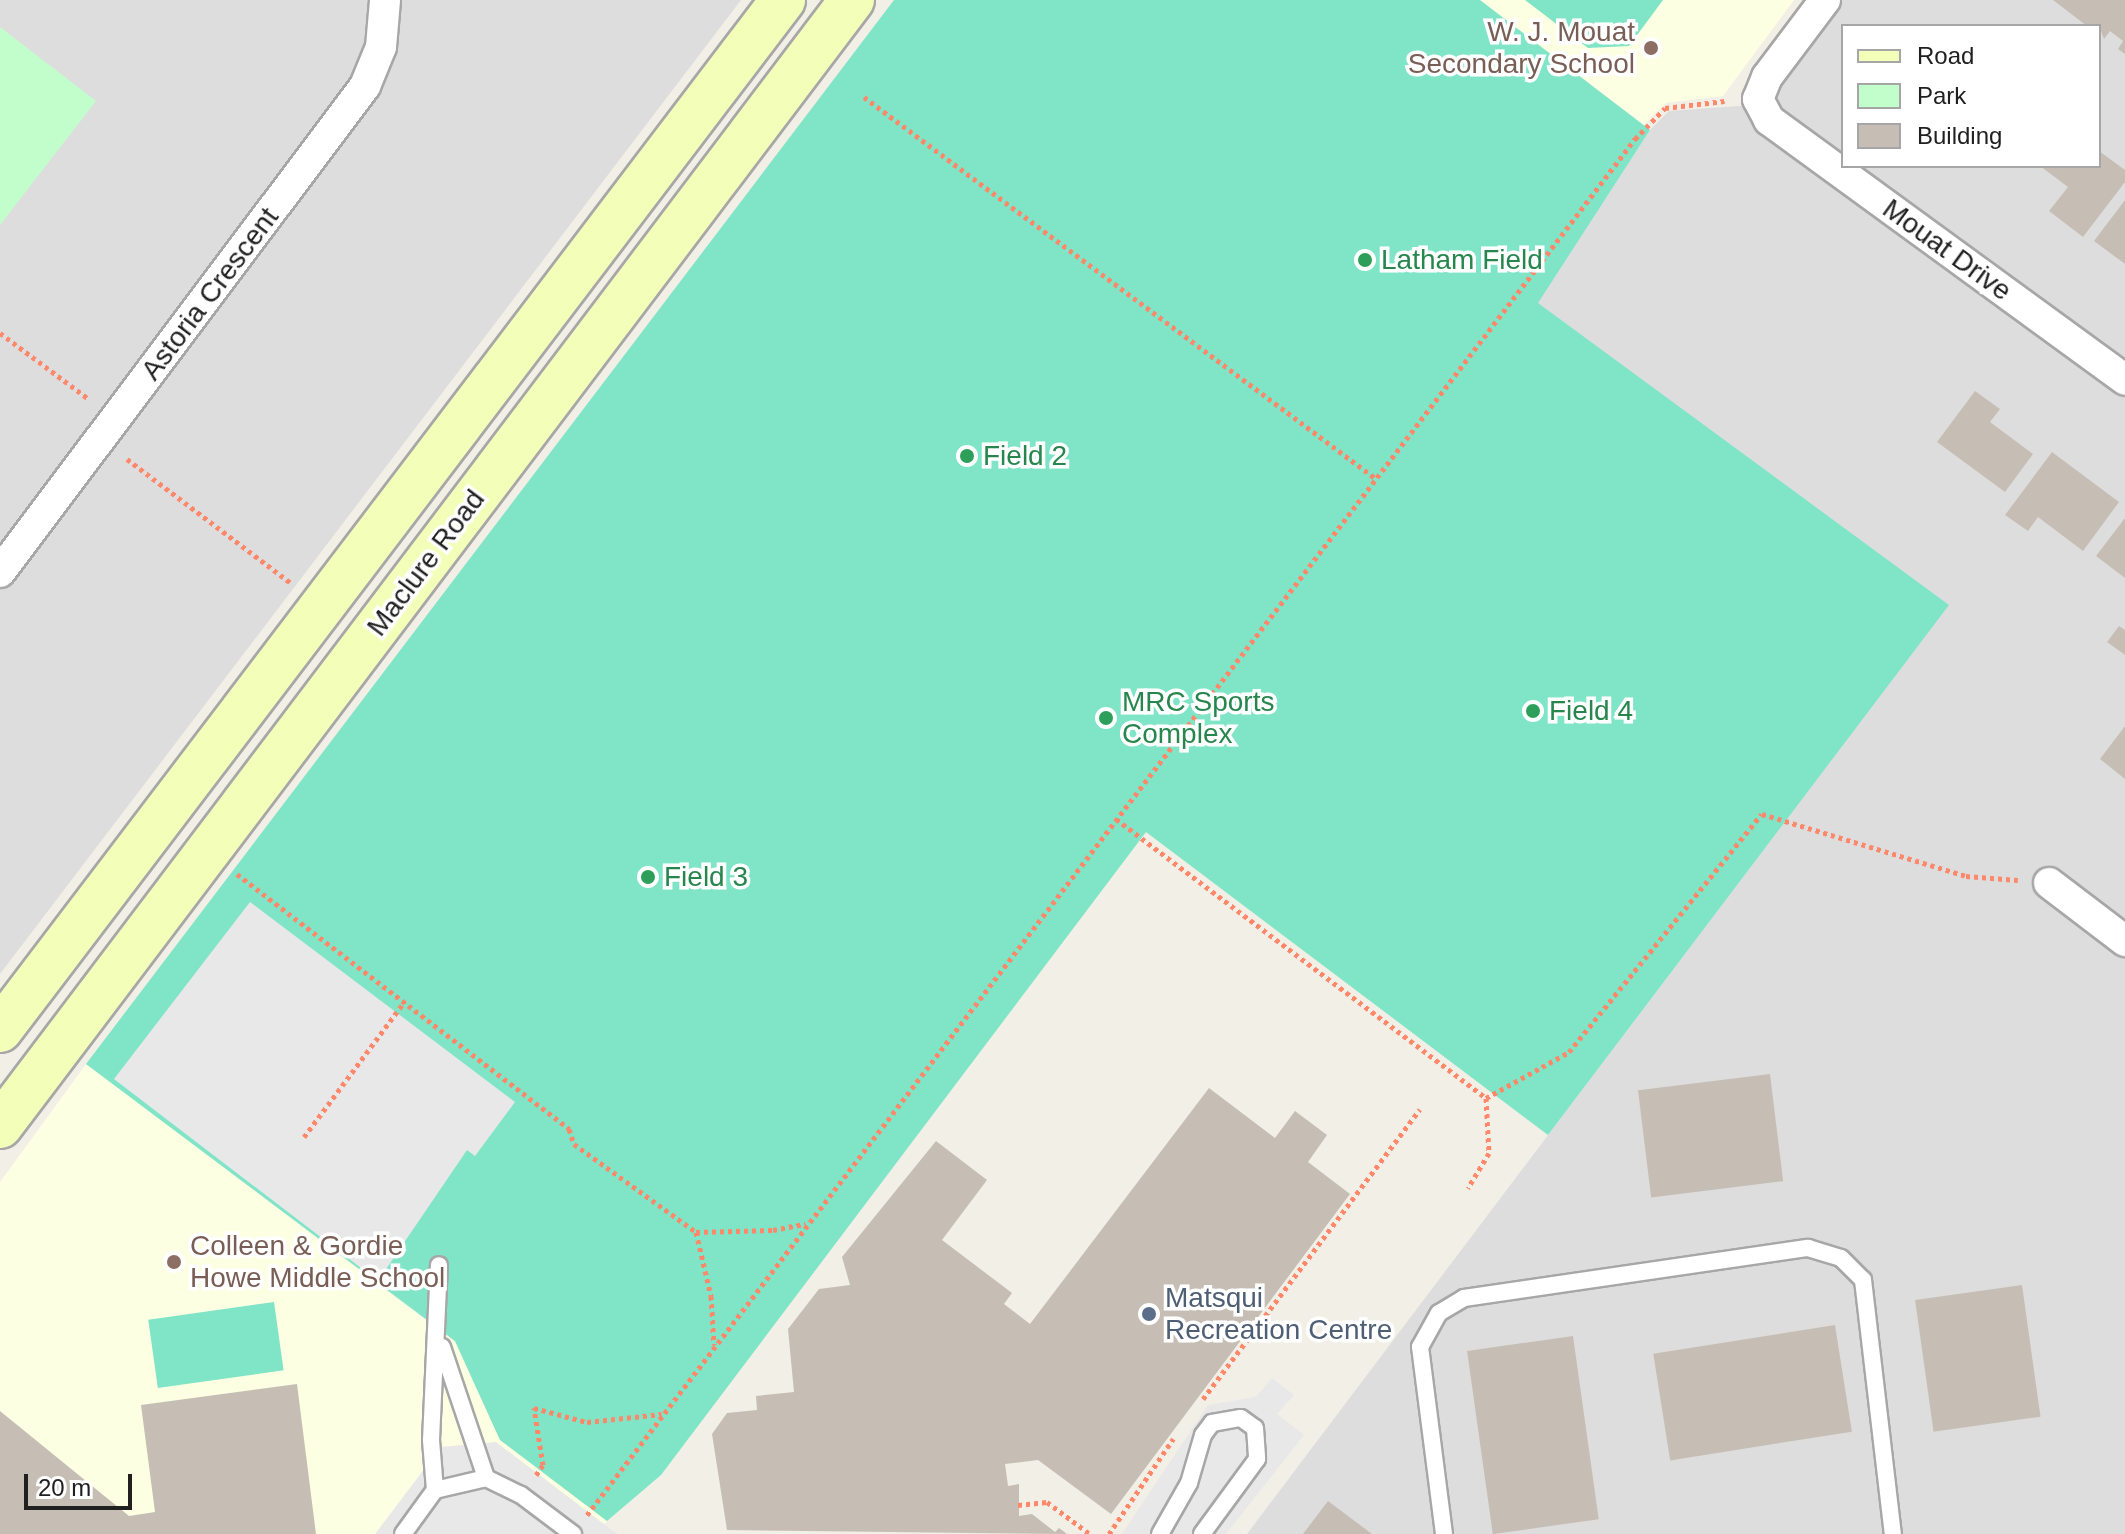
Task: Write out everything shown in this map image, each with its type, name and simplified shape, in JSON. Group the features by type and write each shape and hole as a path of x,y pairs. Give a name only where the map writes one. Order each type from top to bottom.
{"main road":[{"name":"Maclure Road","path":"0,1030 324,608 783,0"},
{"name":"Maclure Road","path":"0,1126 852,0"}],"street":[{"name":"Astoria Crescent","path":"0,572 365,86 381,47 385,0"},
{"path":"1758,99 1767,77 1825,0"},
{"name":"Mouat Drive","path":"1758,99 1769,120 2125,380"},
{"path":"2049,883 2125,941"}],"lane":[{"path":"1444,1534 1420,1347 1439,1313 1464,1298 1808,1248 1841,1258 1863,1280 1893,1534"},
{"path":"403,1534 435,1490 431,1440 439,1340 439,1265"},
{"path":"439,1340 486,1478"},
{"path":"1160,1534 1189,1483 1203,1435 1212,1423 1241,1418 1255,1428 1257,1459 1202,1534"},
{"path":"435,1490 486,1478 521,1495 573,1534"}],"path":[{"path":"864,97 1375,478"},
{"path":"587,1514 1375,478 1665,108 1758,99"},
{"path":"0,333 109,429 324,608"},
{"path":"1486,1098 1569,1052 1762,814 1966,876 2049,883"},
{"path":"1116,819 1486,1098 1489,1153 1468,1188"},
{"path":"208,852 569,1129 574,1144 696,1232 773,1230 805,1224"},
{"path":"304,1137 405,1001"},
{"path":"1200,1402 1420,1109"},
{"path":"696,1232 711,1296 714,1346"},
{"path":"521,1495 543,1465 534,1408 587,1422 662,1414"},
{"path":"1109,1534 1176,1434"},
{"path":"1018,1505 1047,1502 1090,1534"}],"shaded area":[{"path":"0,0 741,0 0,974"},
{"name":"W. J. Mouat Secondary School","path":"1480,0 1794,0 1723,96 1666,103 1644,125"},
{"path":"1835,0 2125,0 2125,1534 1247,1534 1948,605 1537,303 1650,130 1669,111 1767,104"},
{"path":"250,902 515,1102 475,1156 467,1150 378,1281 114,1079"},
{"name":"Colleen & Gordie Howe Middle School","path":"86,1064 455,1342 500,1440 607,1521 598,1534 0,1534 0,1182"},
{"path":"1272,1378 1294,1395 1277,1414 1304,1435 1226,1534 1122,1534 1208,1405 1256,1397"},
{"path":"496,1442 617,1534 375,1534 441,1447"}],"green space":[{"name":"MRC Sports Complex","path":"894,0 1480,0 1650,130 1538,303 1949,605 1548,1135 1146,832 661,1475 607,1521 500,1440 455,1341 86,1064"},
{"path":"1525,0 1663,0 1629,46 1588,48"},
{"path":"0,27 96,101 0,225"},
{"path":"274,1302 284,1370 158,1388 148,1320"}],"building":[{"path":"2053,0 2125,0 2125,54 2118,49 2123,41 2110,31 2104,39 2101,24 2084,24"},
{"path":"2101,152 2125,170 2125,182 2083,237 2049,211 2068,187 2043,168 2101,168"},
{"path":"2125,200 2125,264 2094,241"},
{"path":"1975,391 2000,409 1990,422 2033,454 2005,492 1937,442"},
{"path":"2052,452 2119,502 2083,551 2038,517 2028,531 2005,515"},
{"path":"2125,518 2125,578 2096,556"},
{"path":"2119,626 2125,630 2125,655 2107,642"},
{"path":"2125,726 2125,779 2100,759"},
{"path":"1770,1074 1783,1181 1651,1197 1638,1090"},
{"name":"Matsqui Recreation Centre","path":"1209,1088 1275,1138 1295,1111 1327,1135 1308,1162 1350,1194 1111,1514 1038,1460 1005,1464 1008,1486 1019,1484 1019,1516 1032,1514 1055,1532 1059,1528 1067,1534 727,1530 712,1434 727,1413 757,1410 756,1396 794,1392 788,1329 819,1289 850,1285 842,1257 936,1141 987,1180 942,1240 1012,1293 1004,1304 1030,1324"},
{"path":"2022,1285 2041,1417 1934,1432 1915,1300"},
{"path":"1835,1325 1852,1432 1670,1460 1653,1354"},
{"path":"1573,1336 1599,1519 1493,1534 1467,1351"},
{"path":"297,1384 316,1534 0,1534 0,1411 129,1516 155,1512 141,1405"},
{"path":"1328,1501 1372,1534 1303,1534"}],"place":[{"name":"W. J. Mouat Secondary School","path":"1651,48"},
{"name":"Latham Field","path":"1365,260"},
{"name":"Field 2","path":"967,456"},
{"name":"Field 4","path":"1533,711"},
{"name":"MRC Sports Complex","path":"1106,718"},
{"name":"Field 3","path":"648,877"},
{"name":"Colleen & Gordie Howe Middle School","path":"174,1262"},
{"name":"Matsqui Recreation Centre","path":"1149,1314"}]}
